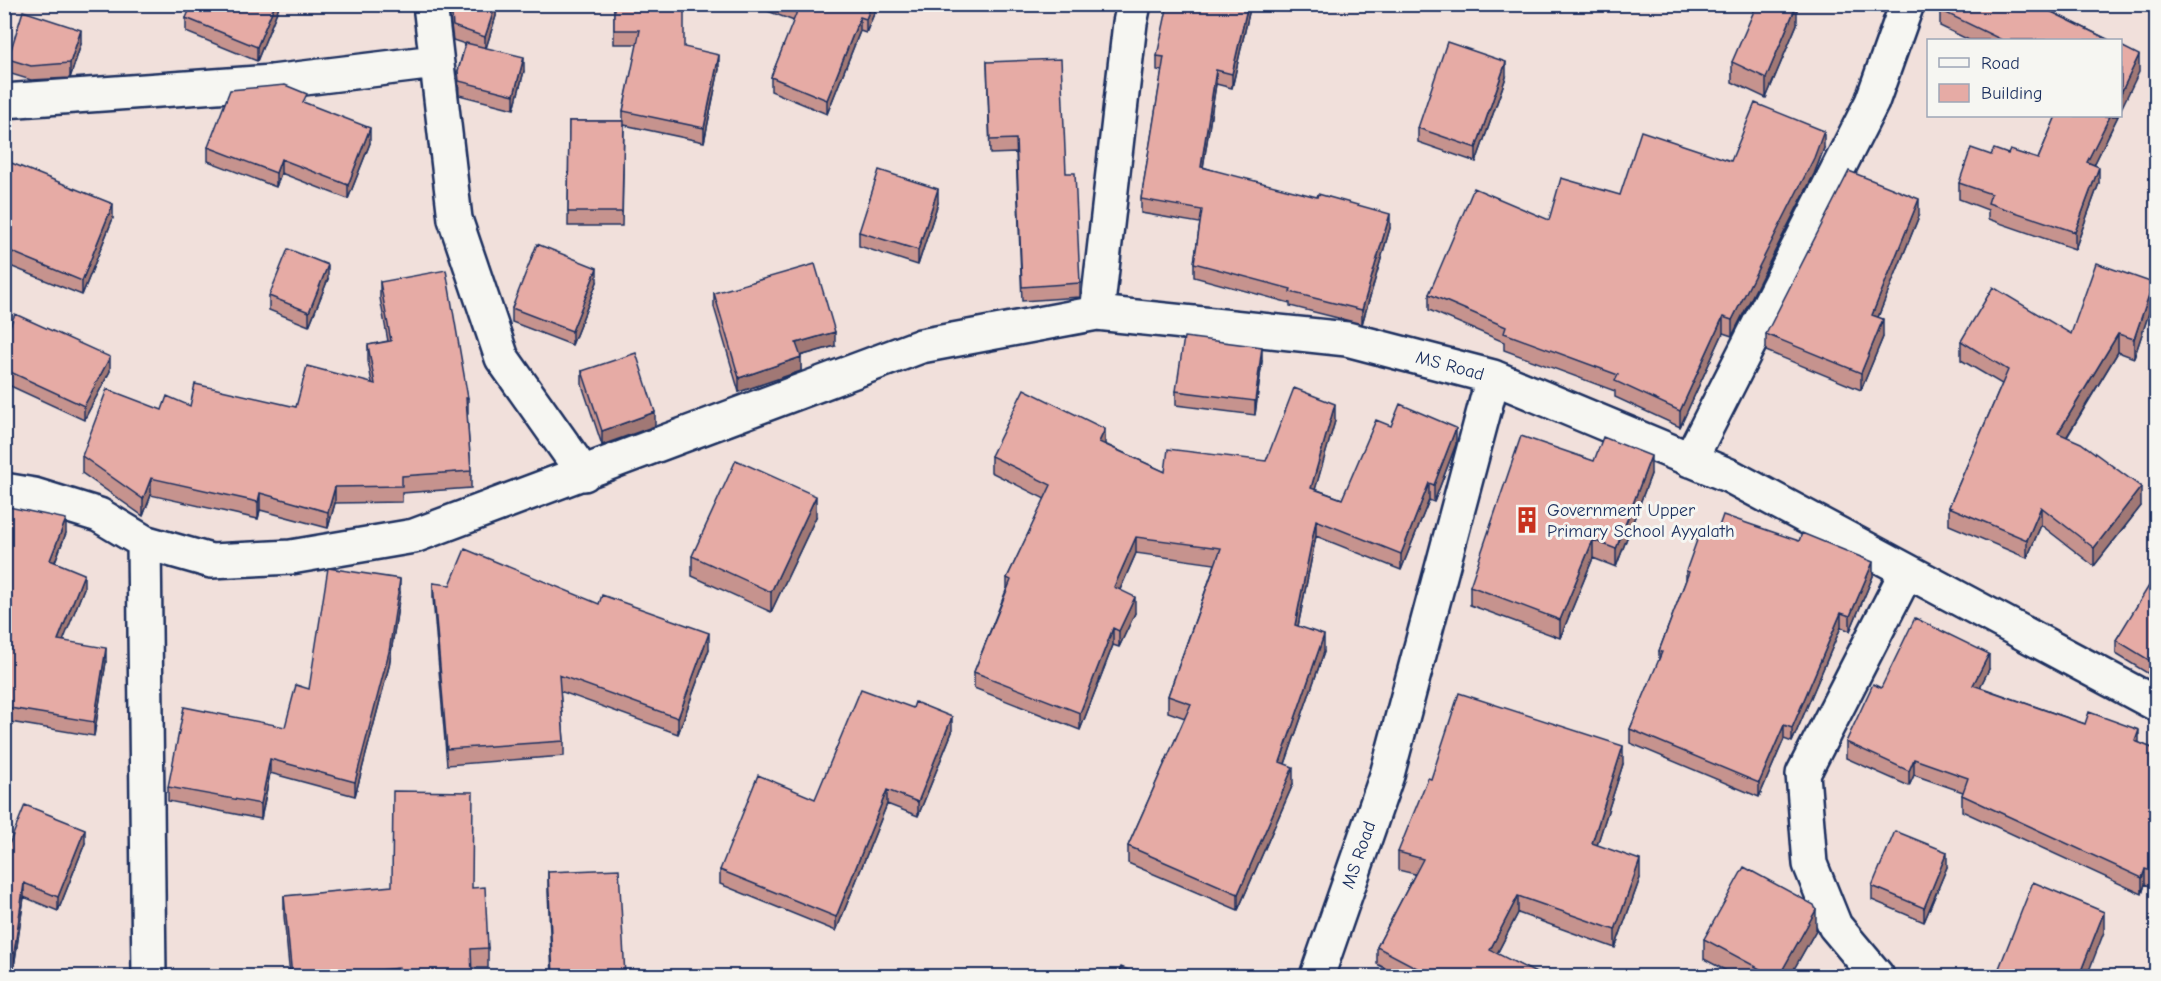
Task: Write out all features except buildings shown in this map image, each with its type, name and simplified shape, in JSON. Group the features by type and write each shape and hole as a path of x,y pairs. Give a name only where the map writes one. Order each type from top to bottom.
{"street":[{"path":"430,4 455,219 502,358 584,474"},
{"path":"1097,313 1130,22 1134,4"},
{"path":"1690,460 1872,102 1907,4"},
{"path":"4,101 272,82 435,62"},
{"name":"MS Road","path":"4,490 34,495 99,515 144,542 211,561 291,557 414,536 921,346 1097,313 1347,339 1492,377 1387,775 1317,976"},
{"path":"1492,377 1730,476 2157,704"},
{"path":"144,542 149,976"},
{"path":"1877,976 1835,926 1810,864 1803,774 1907,571"}],"place":[{"name":"Government Upper Primary School Ayyalath","path":"1527,520"}]}
